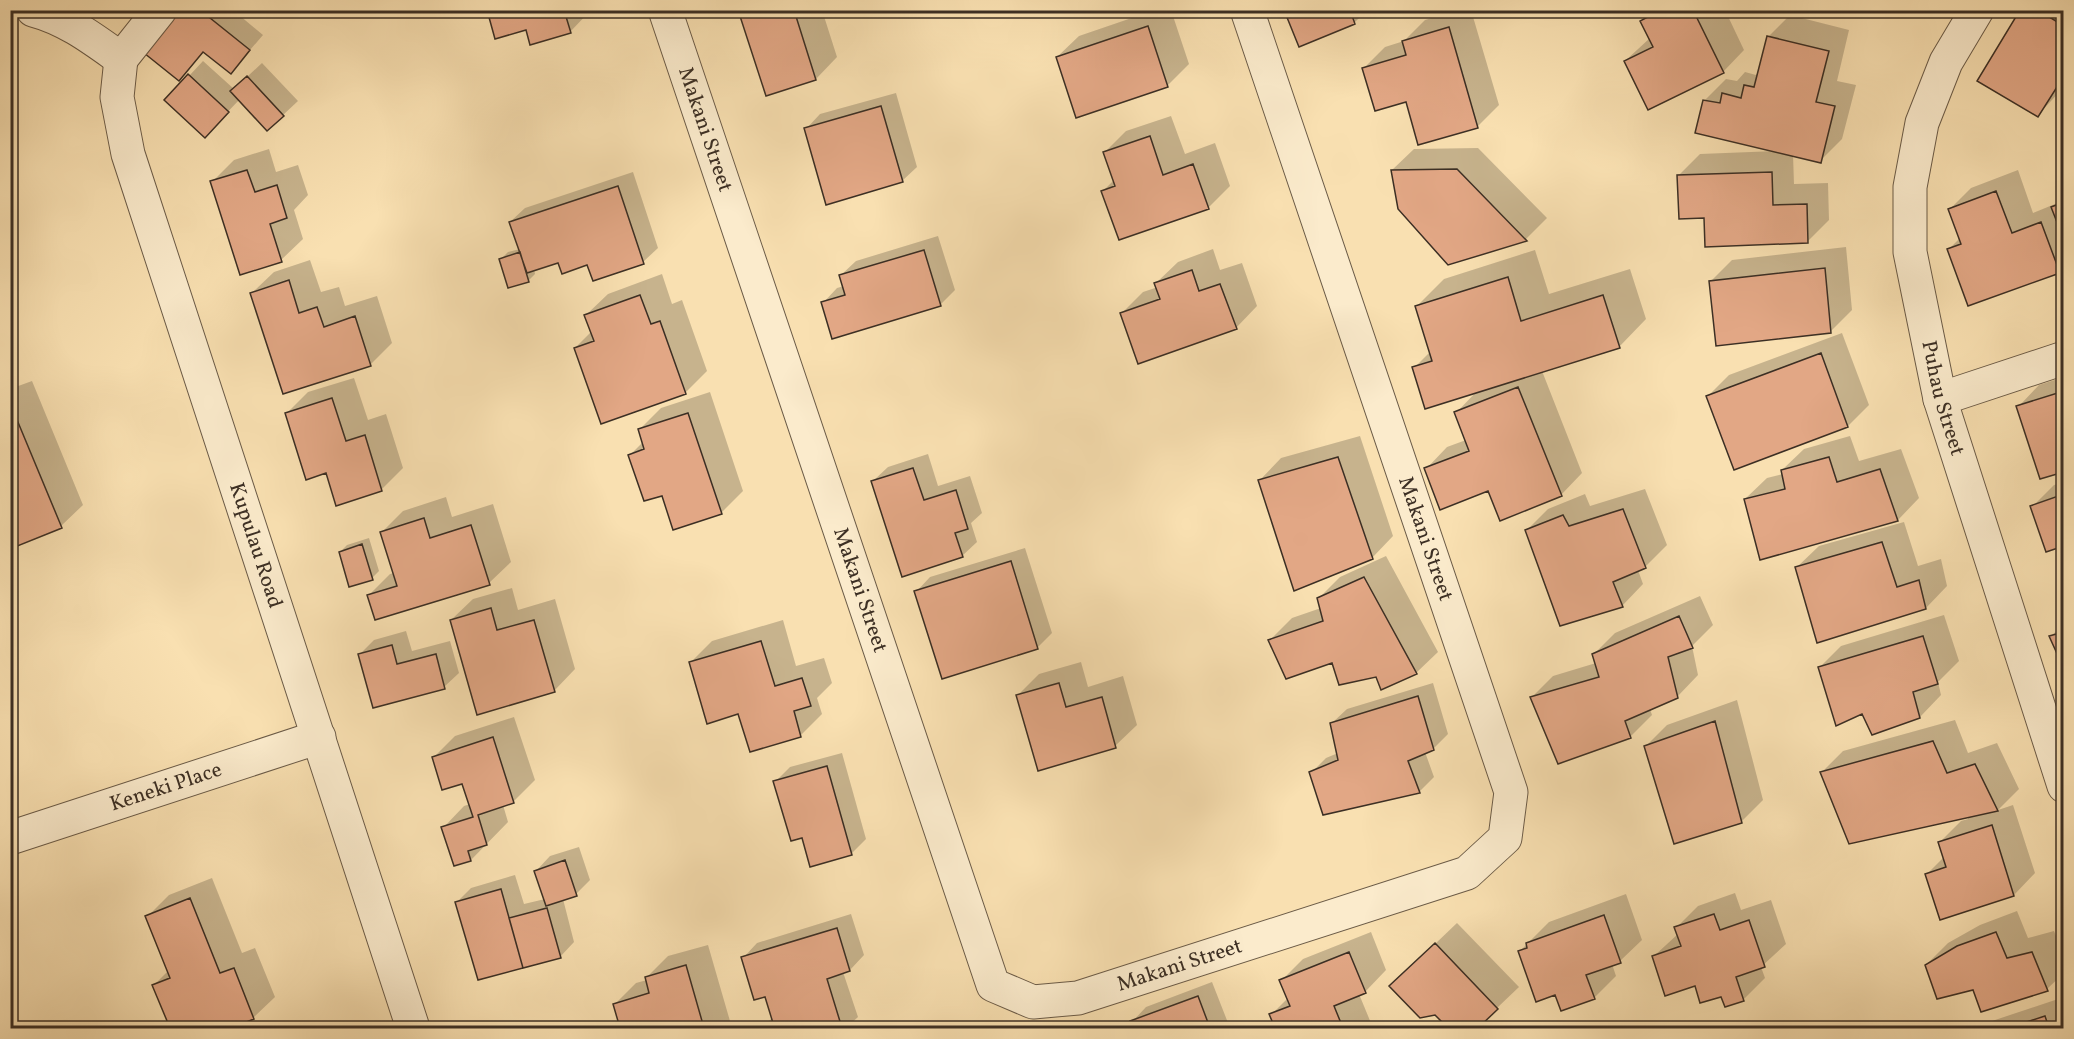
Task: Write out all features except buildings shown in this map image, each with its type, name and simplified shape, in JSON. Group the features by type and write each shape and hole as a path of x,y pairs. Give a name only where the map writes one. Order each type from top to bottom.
{"street":[{"path":"33,10 73,25 121,59 160,10"},
{"name":"Makani Street","path":"665,10 993,985 1033,1002 1078,998 1467,873 1505,838 1511,792 1247,10"},
{"name":"Puhau Street","path":"1977,10 1946,62 1922,123 1910,187 1910,252 1940,399 2064,786"},
{"name":"Kupulau Road","path":"121,59 117,97 128,154 413,1029"},
{"path":"1940,399 2064,358"},
{"name":"Keneki Place","path":"10,838 319,737"}]}
